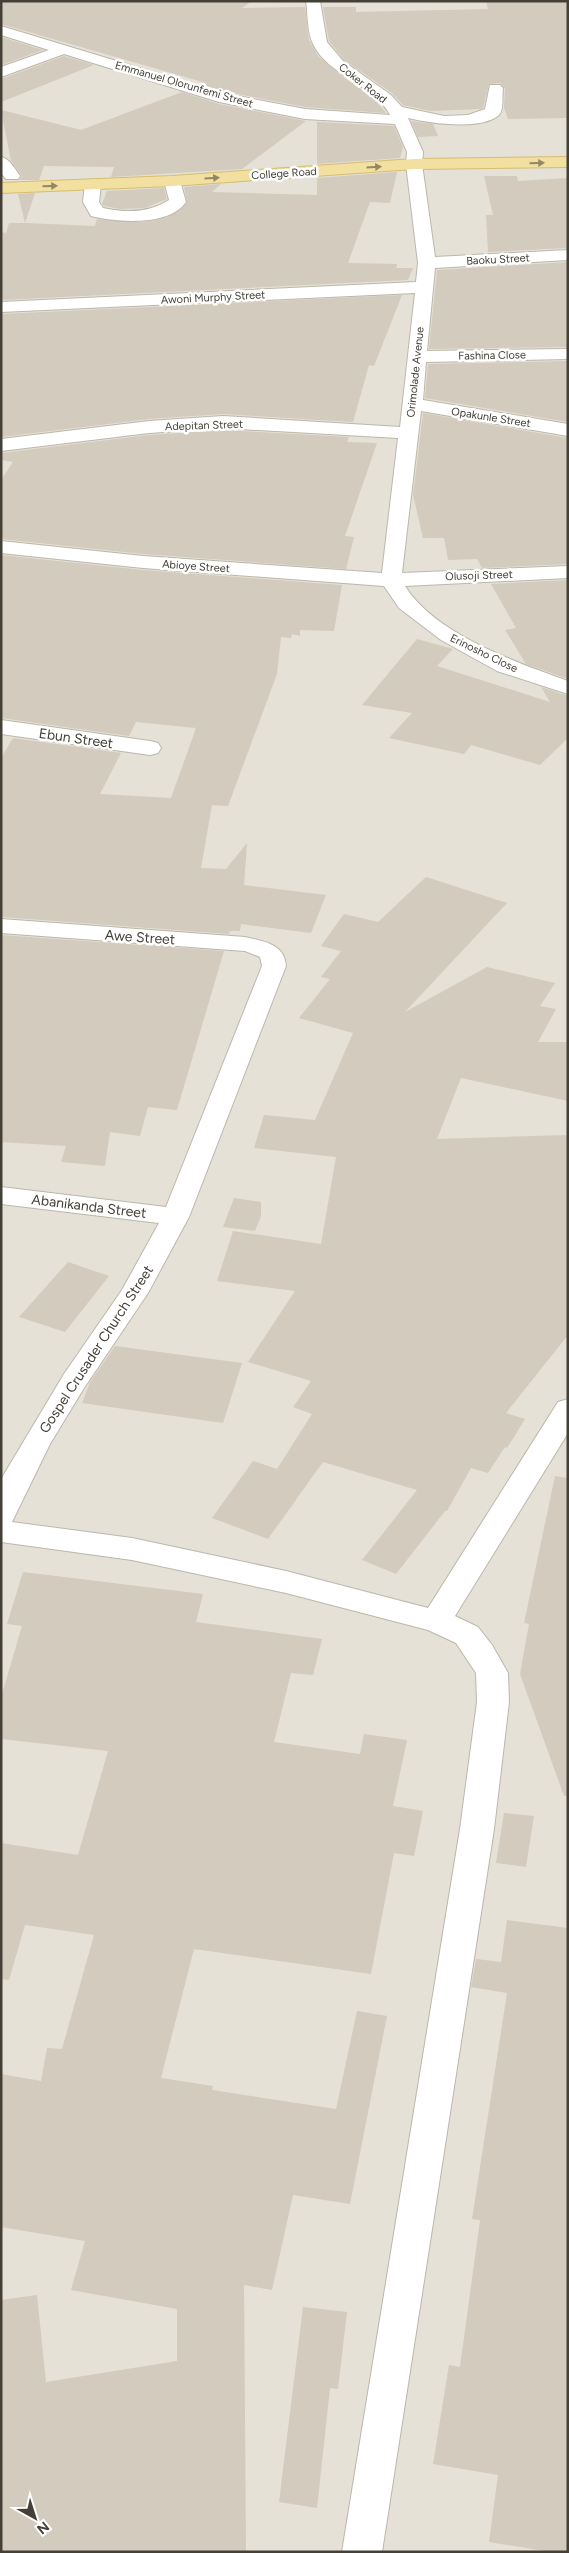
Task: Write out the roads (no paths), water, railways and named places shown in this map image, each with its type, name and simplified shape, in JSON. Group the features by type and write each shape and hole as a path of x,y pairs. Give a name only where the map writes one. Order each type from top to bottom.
{"main road":[{"name":"College Road","path":"5,180 568,150"},
{"name":"College Road","path":"5,180 92,184 172,181 415,158 568,162"}],"street":[{"name":"Coker Road","path":"313,1 320,43 329,55 359,80 385,98 398,115 415,158"},
{"name":"Emmanuel Olorunfemi Street","path":"1,30 219,96 258,105 305,114 398,115"},
{"path":"1,72 65,49"},
{"path":"398,115 429,120 474,120 493,112 495,88"},
{"name":"Orimolade Avenue","path":"391,580 408,432 414,404 427,263 415,158"},
{"path":"1,162 5,180"},
{"path":"92,184 91,202 97,212 111,215 152,216 164,212 178,202 172,181"},
{"name":"Baoku Street","path":"427,263 568,255"},
{"name":"Awoni Murphy Street","path":"1,307 425,287"},
{"name":"Fashina Close","path":"417,357 568,354"},
{"name":"Opakunle Street","path":"414,404 568,430"},
{"name":"Adepitan Street","path":"1,445 55,440 149,427 223,422 408,432"},
{"name":"Abioye Street","path":"1,547 143,562 391,580"},
{"name":"Olusoji Street","path":"391,580 568,572"},
{"name":"Erinosho Close","path":"391,580 406,604 448,636 506,666 568,688"},
{"name":"Ebun Street","path":"1,727 150,748"},
{"name":"Awe Street","path":"1,926 245,944 260,947 271,953 274,959"},
{"name":"Gospel Crusader Church Street","path":"1,1515 18,1476 36,1443 74,1381 134,1293 176,1218 270,976 274,959"},
{"name":"Abanikanda Street","path":"1,1195 176,1218"},
{"path":"436,1621 568,1408"},
{"path":"1,1531 132,1549 286,1582 436,1621 467,1635 481,1653 492,1673 494,1702 476,1839 362,2552"}]}
